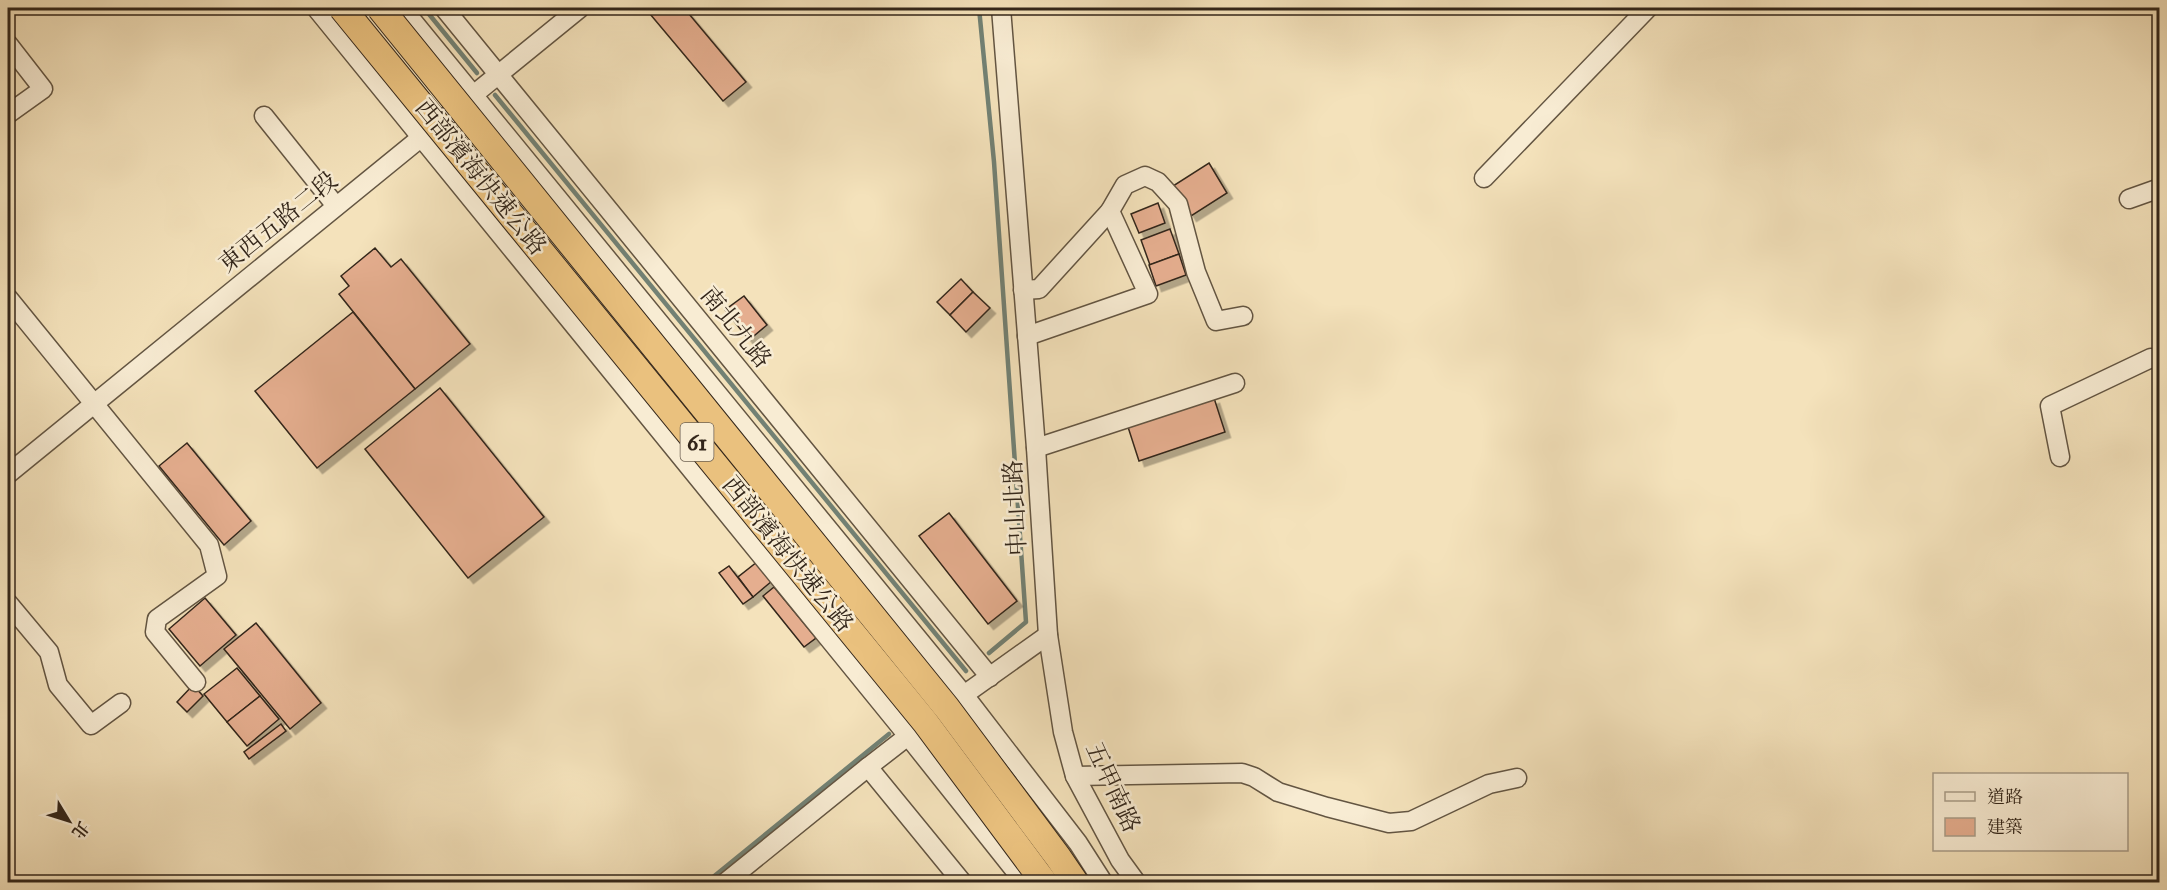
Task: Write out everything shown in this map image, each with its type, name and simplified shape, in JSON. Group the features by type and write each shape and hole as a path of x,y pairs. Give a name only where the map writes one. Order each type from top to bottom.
{"highway":[{"name":"西部濱海快速公路","path":"342,8 925,722 1044,882"},
{"name":"西部濱海快速公路","path":"380,8 947,708 1075,882"}],"street":[{"path":"316,8 1024,882"},
{"path":"402,8 964,695 1078,843 1103,882"},
{"name":"南北九路","path":"444,8 990,677"},
{"name":"東西五路二段","path":"8,474 580,8"},
{"name":"中山北路","path":"1001,8 1036,448 1048,635"},
{"path":"1484,178 1648,8"},
{"path":"8,44 43,89 8,114"},
{"path":"264,116 336,206"},
{"path":"1023,290 1039,289 1110,211 1125,185 1145,176 1158,182 1178,204 1196,272 1216,321 1243,316"},
{"path":"2129,199 2160,188"},
{"path":"1027,336 1148,294 1110,211"},
{"path":"8,298 209,545 216,576 157,619 155,632 196,682"},
{"path":"2060,457 2050,406 2151,357 2160,361"},
{"path":"1036,448 1235,383"},
{"path":"8,603 49,652 58,685 91,725 121,703"},
{"path":"726,882 908,736 1048,635"},
{"name":"五甲南路","path":"1048,635 1063,732 1075,776 1120,860 1136,882"},
{"path":"868,767 962,882"},
{"path":"1075,776 1242,773 1254,777 1278,792 1389,823 1411,821 1489,784 1517,778"}],"building":[{"path":"645,8 684,8 746,82 723,101"},
{"path":"1209,163 1227,193 1191,216 1173,186"},
{"path":"1158,203 1165,223 1139,233 1131,214"},
{"path":"1170,229 1179,254 1150,265 1141,240"},
{"path":"375,248 391,267 401,259 470,344 415,389 339,294 349,286 341,276"},
{"path":"1179,254 1186,275 1156,286 1149,265"},
{"path":"961,279 973,292 950,315 937,302"},
{"path":"973,292 990,308 966,332 950,315"},
{"path":"744,296 767,325 749,340 725,310"},
{"path":"353,312 415,389 317,468 255,391"},
{"path":"440,388 544,517 468,578 365,449"},
{"path":"1214,398 1225,432 1139,461 1128,427"},
{"path":"187,443 251,521 224,545 159,466"},
{"path":"949,513 1017,601 988,624 919,536"},
{"path":"757,562 772,581 753,597 738,577"},
{"path":"729,566 753,597 743,604 719,573"},
{"path":"774,587 816,638 804,647 763,596"},
{"path":"205,598 236,635 200,666 169,629"},
{"path":"256,623 321,703 290,729 224,649"},
{"path":"237,668 260,696 227,722 204,694"},
{"path":"193,685 203,696 187,712 177,702"},
{"path":"260,696 279,719 247,746 227,722"},
{"path":"281,724 286,731 249,759 244,752"}],"waterway":[{"path":"424,8 477,73"},
{"path":"979,8 994,162 1026,622 989,653"},
{"path":"495,95 966,671"},
{"path":"707,882 889,734"}]}
